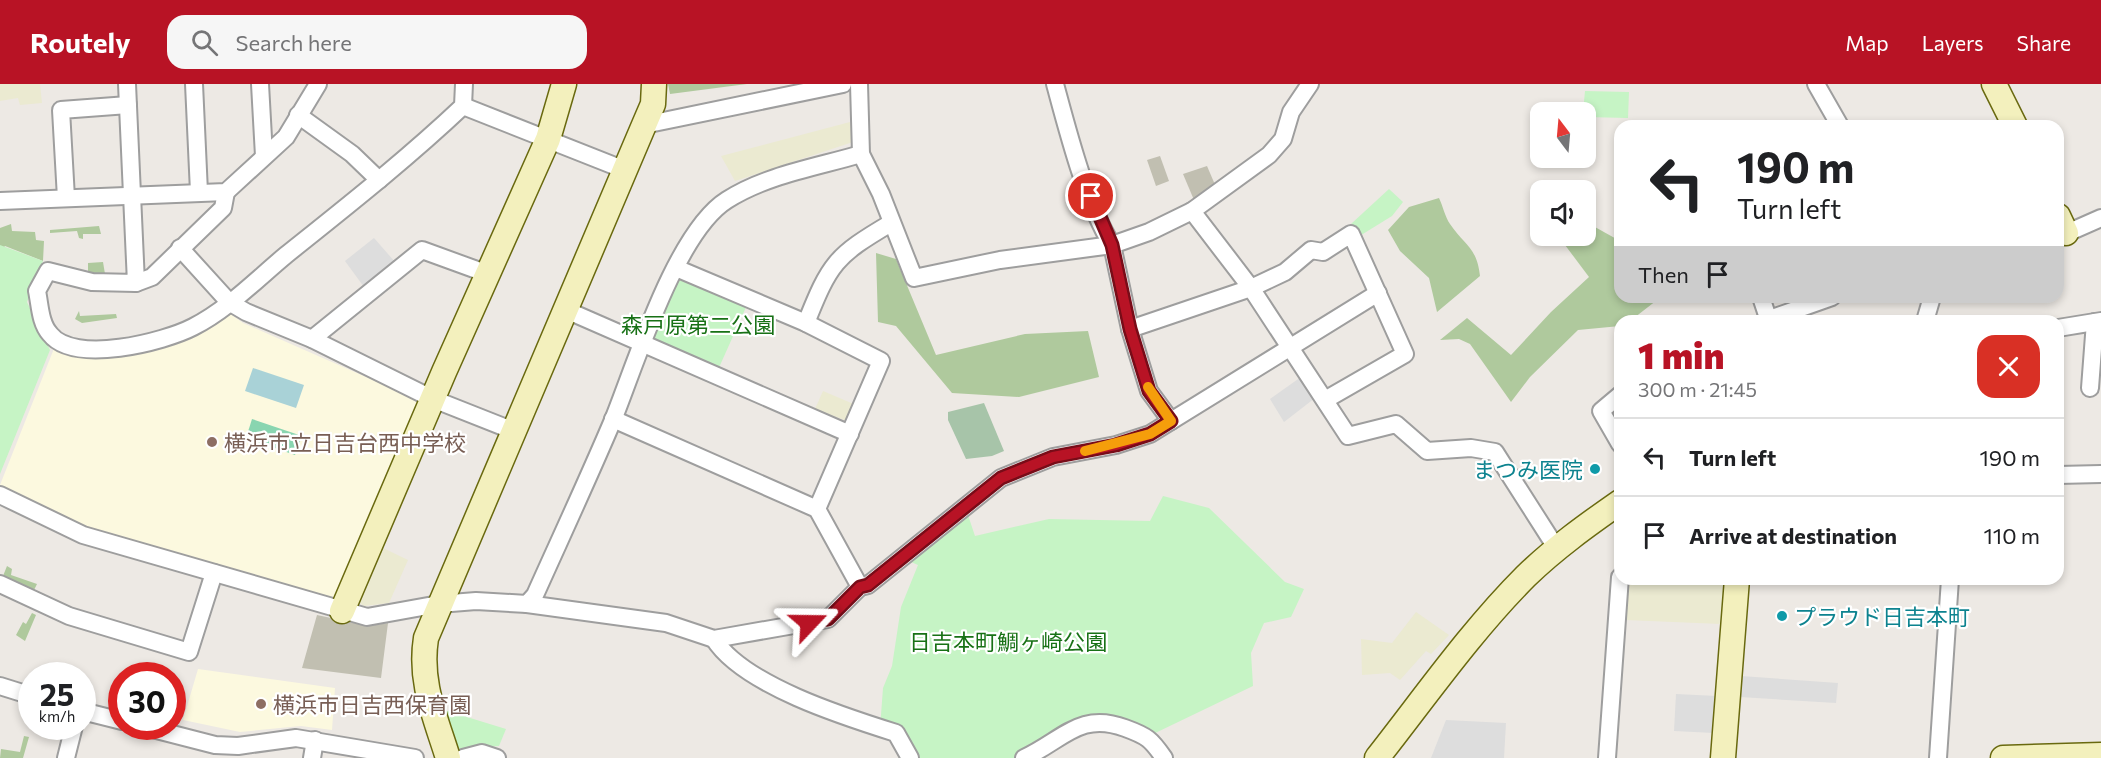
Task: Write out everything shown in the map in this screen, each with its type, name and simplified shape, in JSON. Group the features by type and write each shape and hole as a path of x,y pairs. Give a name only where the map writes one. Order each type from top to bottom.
{"street":[{"path":"127,84 136,283"},
{"path":"194,84 199,192"},
{"path":"260,84 264,156"},
{"path":"0,201 226,192 286,137 318,84"},
{"path":"226,192 227,198 223,208 152,277 136,283 92,282 48,271 37,291 43,320 50,336 66,344 110,349 135,346 194,327 229,302 422,145 463,106 464,84"},
{"path":"342,611 548,139 564,84"},
{"path":"448,758 424,682 423,660 426,638 645,125 653,104 654,84"},
{"path":"645,125 843,84"},
{"path":"859,84 861,154 881,194 914,278 1000,260 1112,245 1149,232 1192,211 1269,155 1282,139 1291,112 1310,84"},
{"path":"1055,84 1084,177 1105,234 1112,245 1130,329 1149,391 1171,421"},
{"path":"1816,84 1837,120"},
{"path":"1994,84 2012,120"},
{"path":"66,198 61,110 128,105"},
{"path":"463,106 626,170"},
{"path":"298,115 352,154 379,180"},
{"path":"527,604 536,595 613,419 641,344 699,224 726,200 759,184 861,154"},
{"path":"1192,211 1251,288 1348,436 1396,424 1427,451 1471,448 1495,452 1557,549"},
{"path":"2064,228 2101,218"},
{"path":"806,323 824,279 837,259 855,244 891,223"},
{"path":"1130,329 1251,288 1285,272 1311,249 1323,252 1351,234 1405,354 1325,400"},
{"path":"180,248 229,302 261,320 312,339 433,399 514,431"},
{"path":"312,339 422,250 488,274"},
{"path":"676,268 806,323 880,361 817,509"},
{"path":"0,495 82,535 367,617 439,604 498,600 518,605 527,604 666,623 714,639 828,619 860,587 868,585 1001,478 1053,457 1116,445 1150,434 1290,345 1378,293"},
{"path":"1781,315 1815,303"},
{"path":"566,310 850,434"},
{"path":"2064,327 2098,321 2090,388"},
{"path":"1614,400 1600,411 1614,434"},
{"path":"613,419 817,509 860,587"},
{"path":"2064,475 2101,474"},
{"path":"1377,758 1487,618 1557,549 1614,506"},
{"path":"0,584 69,615 189,652 214,573"},
{"path":"1607,758 1619,585"},
{"path":"1723,758 1737,585"},
{"path":"1938,758 1950,585"},
{"path":"714,639 720,649 759,680 840,716 896,733 910,758"},
{"path":"0,686 18,692"},
{"path":"1024,758 1088,722 1107,721 1149,736 1164,758"},
{"path":"186,738 215,745 238,746 296,738 415,758"},
{"path":"66,758 70,740"},
{"path":"312,758 315,740"},
{"path":"463,758 482,753 497,758"},
{"path":"2003,758 2101,755"}],"shaded area":[{"path":"1160,156 1169,181 1156,186 1147,160"},
{"path":"1207,166 1216,187 1194,200 1183,174"},
{"path":"374,238 395,262 364,287 345,261"},
{"name":"横浜市立日吉台西中学校","path":"229,313 243,323 425,403 341,603 82,527 0,485 55,346 119,355 153,350 197,334"},
{"path":"1301,377 1315,398 1284,422 1270,399"},
{"path":"317,615 369,626 388,623 381,678 302,668"},
{"name":"横浜市日吉西保育園","path":"198,669 335,688 332,730 301,726 240,732 186,721 186,710"},
{"path":"1741,676 1838,683 1836,703 1740,697"},
{"path":"1676,694 1717,696 1714,733 1674,731"},
{"path":"1446,720 1506,723 1504,758 1431,758"}],"green space":[{"path":"0,84 40,84 42,103 20,105 18,98 0,101"},
{"path":"668,84 747,84 670,94"},
{"path":"1585,91 1629,92 1628,118 1596,117 1596,102 1584,102"},
{"path":"850,122 853,142 735,181 721,156"},
{"path":"1389,189 1403,202 1392,216 1358,237 1351,224"},
{"path":"1439,198 1450,224 1473,252 1480,276 1437,312 1429,278 1400,251 1388,230 1409,207"},
{"path":"11,224 12,231 35,232 36,240 44,241 43,261 5,246 0,252 0,228"},
{"path":"99,226 101,234 83,234 83,239 79,238 77,231 50,233 50,230"},
{"path":"1596,228 1614,238 1614,303 1653,303 1638,315 1614,315 1614,327 1578,330 1530,377 1511,402 1470,344 1459,339 1440,340 1467,318 1511,355 1551,312 1589,277 1566,246 1596,246"},
{"path":"0,245 43,261 27,302 50,350 0,474"},
{"path":"876,253 896,259 936,355 1025,334 1088,331 1099,377 1019,397 952,393 896,326 878,322"},
{"path":"103,262 105,274 88,273 88,263"},
{"name":"森戸原第二公園","path":"679,275 747,305 717,372 650,342"},
{"path":"79,311 80,316 116,314 117,318 82,323 75,319"},
{"path":"823,391 856,405 847,421 815,409"},
{"path":"984,403 1004,451 992,456 966,459 948,420 948,412"},
{"path":"252,419 302,436 295,455 246,438"},
{"name":"日吉本町鯛ヶ崎公園","path":"1163,496 1209,508 1285,582 1304,589 1291,617 1264,623 1251,653 1253,686 1149,736 1107,721 1024,758 910,758 880,728 883,688 892,666 901,607 918,565 902,558 965,506 975,536 1049,519 1150,521"},
{"path":"381,547 408,560 389,603 364,606 356,601"},
{"path":"7,566 12,569 11,575 37,584 34,590 3,576"},
{"path":"1628,585 1724,585 1721,624 1625,620"},
{"path":"1416,612 1449,635 1431,654 1426,651 1400,680 1390,673 1362,675 1361,639 1392,643"},
{"path":"32,613 36,615 25,641 16,635 23,622 26,624"},
{"path":"441,709 506,729 499,746 452,749"},
{"path":"23,740 28,740 23,758 0,758 1,749 20,752"}],"water":[{"path":"253,368 304,385 296,408 245,391"}],"slow traffic":[{"path":"1085,451 1116,445 1150,434 1171,421 1148,387"}],"place":[{"name":"横浜市立日吉台西中学校","path":"212,442"},
{"name":"まつみ医院","path":"1595,469"},
{"name":"プラウド日吉本町","path":"1782,616"},
{"name":"横浜市日吉西保育園","path":"261,704"}],"route":[{"path":"809,623 828,619 860,587 868,585 1001,478 1053,457 1116,445 1150,434 1171,421 1149,391 1130,329 1112,245 1105,234 1091,196"}]}
